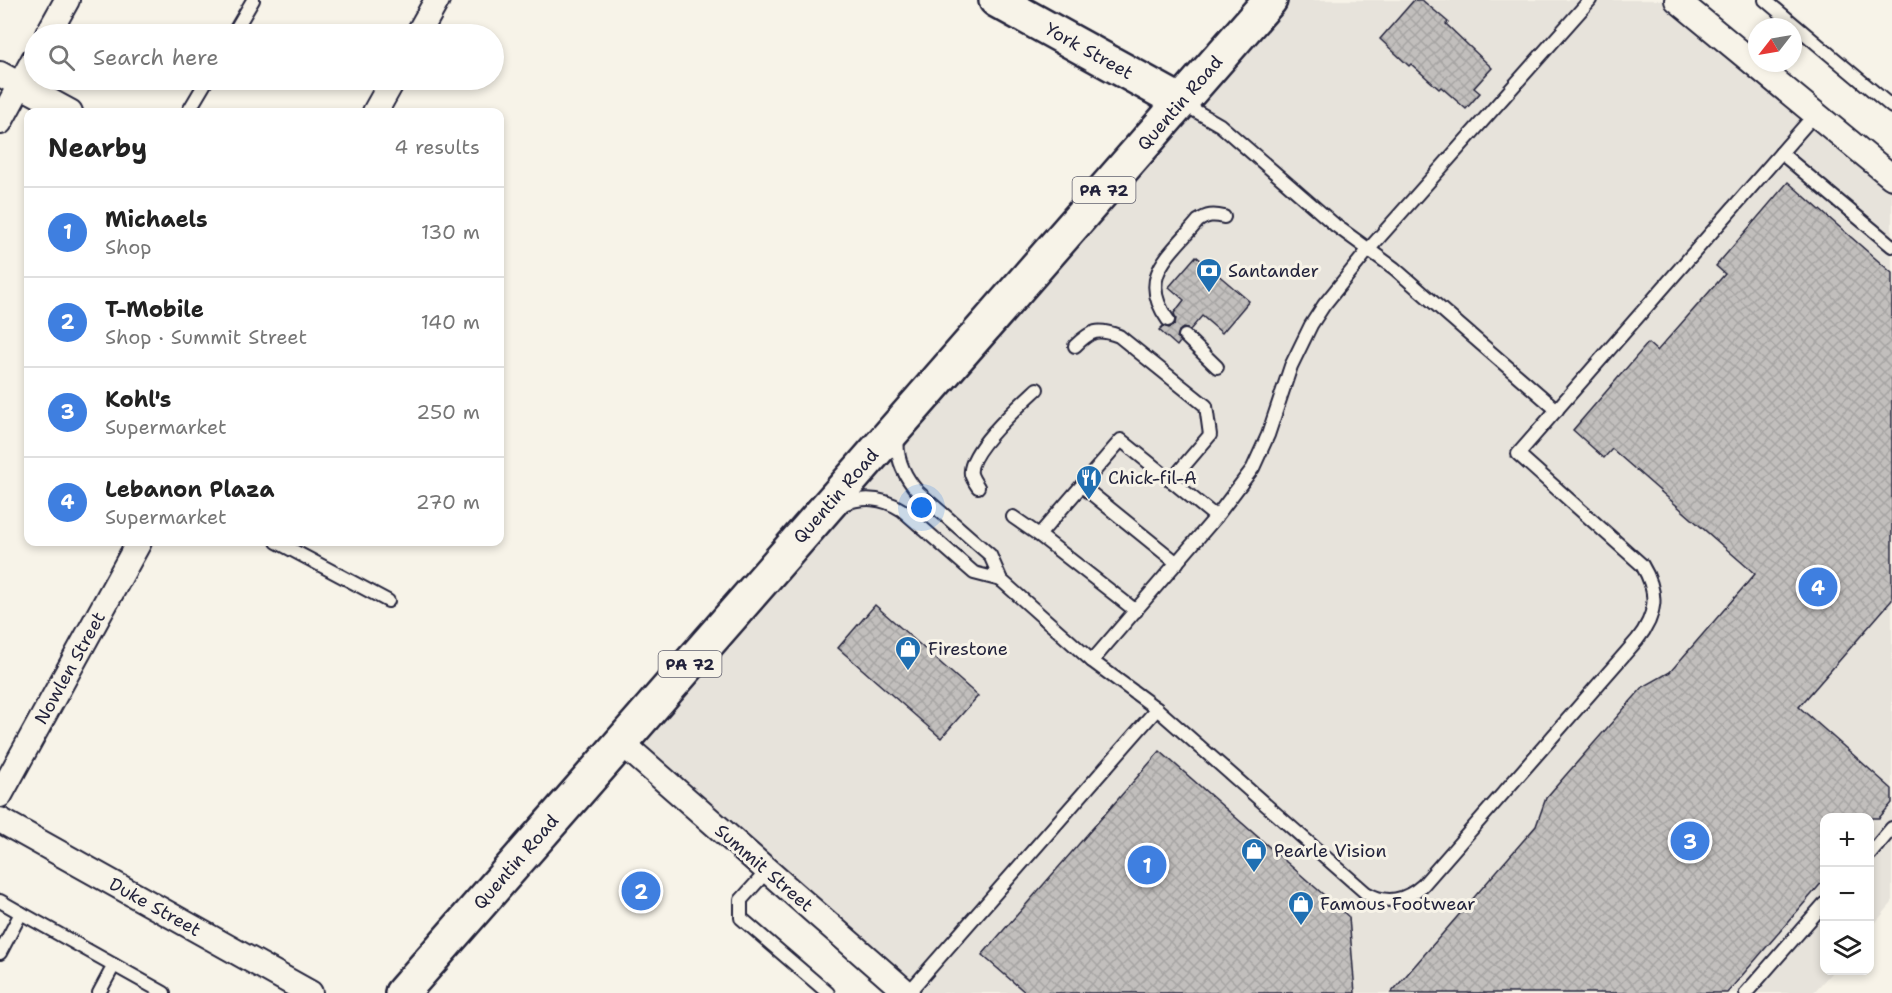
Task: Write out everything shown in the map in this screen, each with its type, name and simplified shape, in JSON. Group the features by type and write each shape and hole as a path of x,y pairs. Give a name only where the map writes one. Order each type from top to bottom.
{"main road":[{"name":"York Street","path":"996,0 1181,102"},
{"name":"Quentin Road","path":"402,993 1270,0"}],"street":[{"path":"54,24 67,0"},
{"path":"424,24 437,0"},
{"path":"1677,0 1892,177"},
{"path":"0,122 10,80 24,68"},
{"path":"10,80 24,87"},
{"path":"29,90 62,108"},
{"path":"377,108 387,90"},
{"name":"Nowlen Street","path":"0,795 137,546"},
{"name":"Summit Street","path":"621,742 908,993"},
{"name":"Duke Street","path":"0,820 310,993"}],"lane":[{"path":"239,24 253,0"},
{"path":"1092,661 1241,485 1262,452 1291,366 1311,325 1334,292 1369,249 1590,0"},
{"path":"1765,0 1892,107"},
{"path":"190,108 201,90"},
{"path":"1181,102 1233,136 1335,225 1394,267 1557,410"},
{"path":"819,516 857,499 883,500 902,510 974,573 1000,580 1092,661 1156,709 1366,893 1393,901 1414,893 1637,640 1650,620 1654,608 1652,585 1642,565 1518,454 1815,114"},
{"path":"1781,153 1892,246"},
{"path":"1168,320 1156,300 1154,290 1156,273 1198,221 1206,216 1224,217"},
{"path":"1075,346 1086,335 1105,330 1119,336 1206,406 1210,435 1171,481"},
{"path":"1185,336 1216,367"},
{"path":"978,487 971,474 973,461 987,439 1036,389"},
{"path":"900,423 898,452 905,474 918,492 990,555 1000,580"},
{"path":"1039,535 1121,440 1216,517"},
{"path":"1082,486 1177,563"},
{"path":"1013,517 1136,611"},
{"path":"285,546 388,601"},
{"path":"908,993 1156,709"},
{"path":"1874,848 1892,828"},
{"path":"767,871 741,900 741,918 828,993"},
{"path":"0,901 164,993"},
{"path":"1746,993 1820,909"},
{"path":"0,953 21,913"},
{"path":"99,993 114,965"}],"shaded area":[{"path":"1270,0 1677,0 1748,58 1748,72 1764,72 1892,177 1892,903 1874,924 1874,813 1820,813 1820,975 1829,975 1813,993 907,993 621,742"}],"building":[{"path":"1414,0 1422,0 1448,22 1446,24 1492,68 1474,88 1480,93 1466,109 1411,64 1409,66 1380,39"},
{"path":"1788,182 1892,273 1892,600 1799,707 1892,789 1892,803 1879,818 1874,818 1874,813 1820,813 1820,885 1727,993 1391,993 1536,826 1546,798 1565,776 1643,687 1670,672 1755,574 1612,449 1604,458 1573,430 1648,343 1657,351 1725,274 1716,266"},
{"name":"Santander","path":"1196,256 1249,301 1222,333 1202,316 1190,330 1183,328 1179,331 1177,338 1180,342 1177,346 1159,330 1163,326 1169,328 1175,324 1174,313 1184,300 1169,287"},
{"name":"Firestone","path":"875,605 978,696 941,738 838,648"},
{"path":"1160,751 1349,917 1355,993 1026,993 982,955"}],"place":[{"name":"Santander","path":"1209,294"},
{"name":"Chick-fil-A","path":"1089,501"},
{"name":"Lebanon Plaza","path":"1818,587"},
{"name":"Firestone","path":"908,672"},
{"name":"Kohl's","path":"1690,841"},
{"name":"Michaels","path":"1147,865"},
{"name":"Pearle Vision","path":"1254,874"},
{"name":"T-Mobile","path":"641,891"},
{"name":"Famous Footwear","path":"1301,927"}]}
